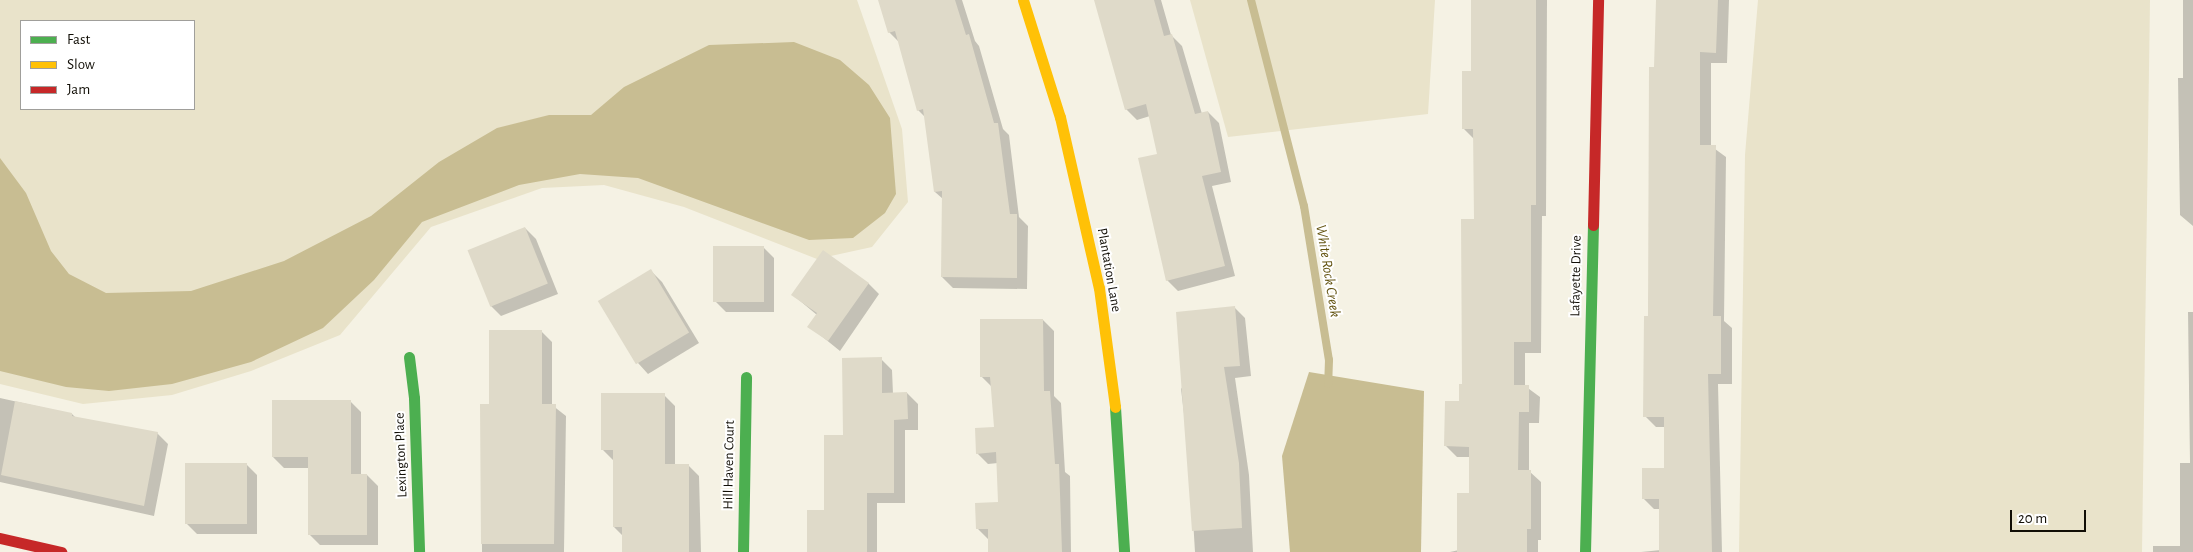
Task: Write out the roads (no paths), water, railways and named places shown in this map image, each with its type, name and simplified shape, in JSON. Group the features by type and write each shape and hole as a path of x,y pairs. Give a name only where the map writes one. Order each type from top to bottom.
{"street":[{"name":"Plantation Lane","path":"1023,0 1060,117 1099,288 1116,418 1124,552"},
{"name":"Lafayette Drive","path":"1586,552 1598,0"},
{"name":"Lexington Place","path":"409,357 414,398 419,552"},
{"name":"Hill Haven Court","path":"743,552 746,378"},
{"path":"0,538 61,552"}],"waterway":[{"name":"White Rock Creek","path":"1251,0 1304,206 1329,360 1328,384"}]}
